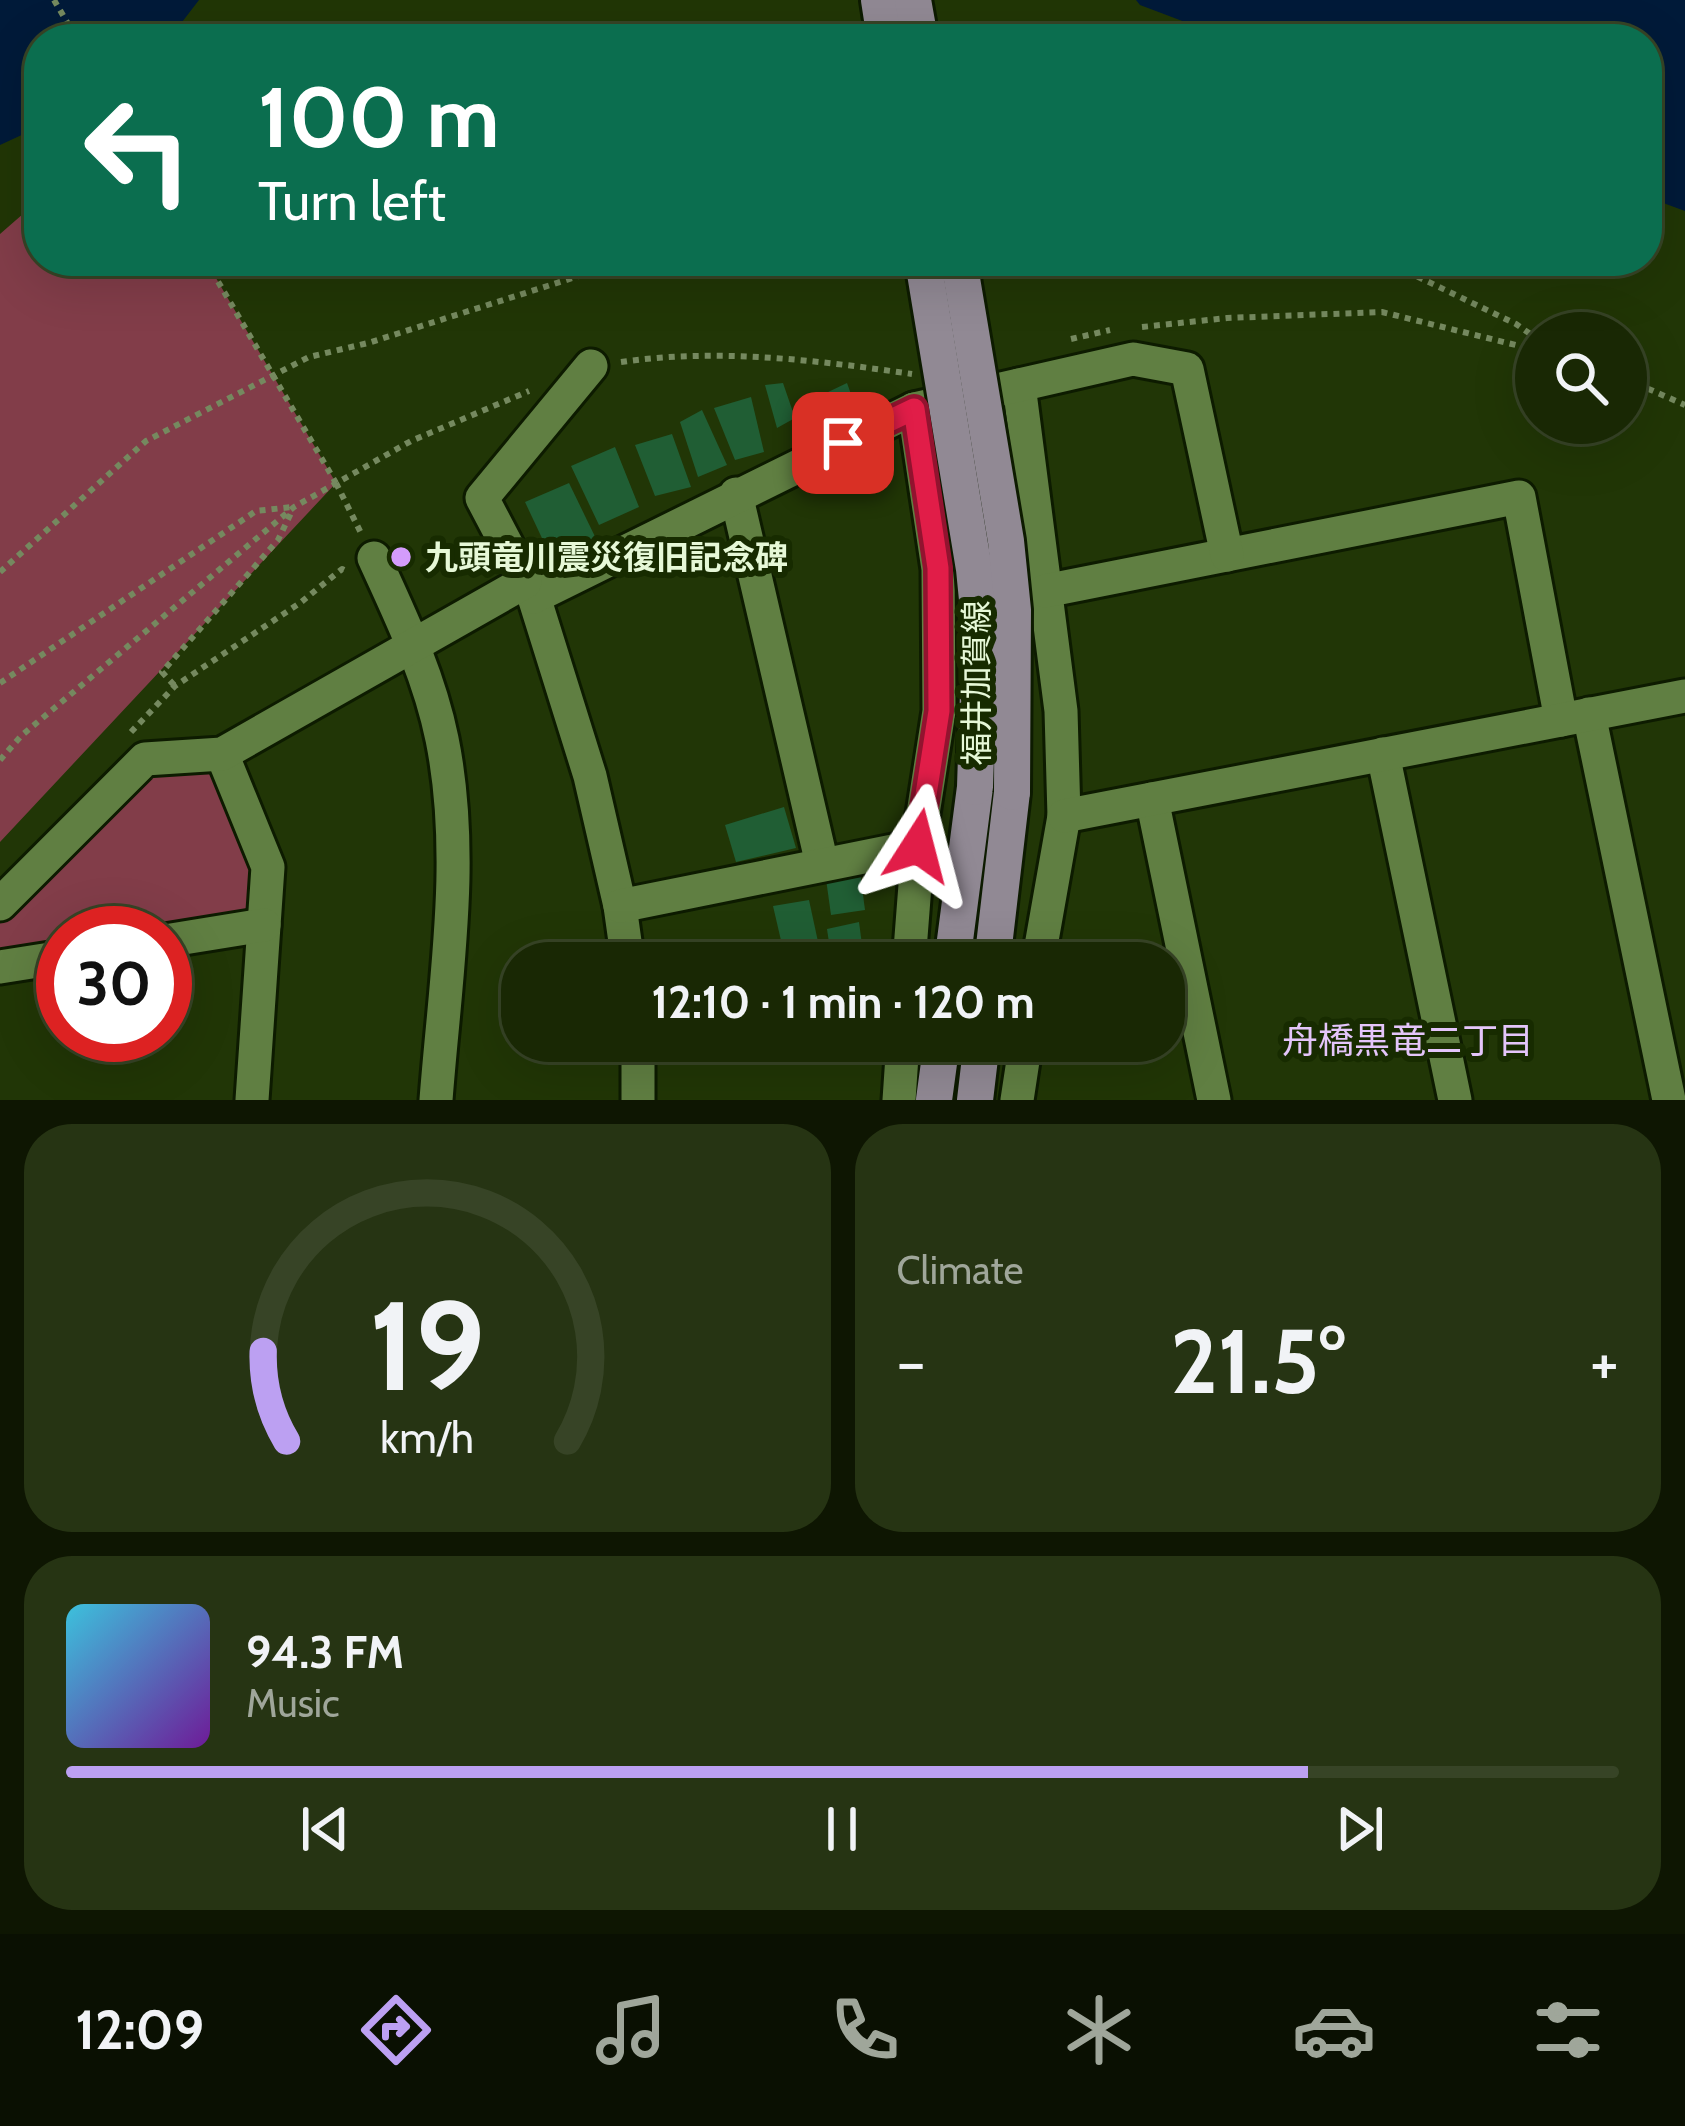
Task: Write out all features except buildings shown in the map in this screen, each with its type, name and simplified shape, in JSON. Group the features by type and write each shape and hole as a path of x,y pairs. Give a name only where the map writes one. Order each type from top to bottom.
{"main road":[{"name":"福井加賀線","path":"925,276 978,610 981,688 975,787 955,942"},
{"name":"福井加賀線","path":"962,276 1013,610 1012,792 994,942"},
{"path":"934,1100 939,1062"},
{"path":"975,1100 980,1062"}],"street":[{"path":"0,904 145,760 222,754 415,645 914,409 1133,359 1187,369 1227,555"},
{"path":"591,366 482,498 530,590 590,776 625,942"},
{"path":"1019,385 1061,711 1064,816 1042,942"},
{"path":"911,942 918,846 939,711 938,568 914,409"},
{"path":"736,494 822,864"},
{"path":"1045,591 1519,497 1669,1100"},
{"path":"364,567 415,645 442,737 452,800 454,866 436,1100"},
{"path":"1064,816 1685,696"},
{"path":"222,754 268,867 252,1100"},
{"path":"1383,754 1455,1100"},
{"path":"1152,799 1214,1100"},
{"path":"620,906 918,846"},
{"path":"192,937 264,925"},
{"path":"0,967 36,961"},
{"path":"638,1062 638,1100"},
{"path":"898,1100 901,1062"},
{"path":"1017,1100 1022,1062"}],"path":[{"path":"127,736 175,686 342,569 364,567 336,483 215,276"},
{"path":"0,572 146,441 309,357 579,276"},
{"path":"1414,276 1515,327"},
{"path":"1647,388 1685,405"},
{"path":"0,760 21,736 294,507 336,483"},
{"path":"0,683 256,511 294,507"},
{"path":"175,686 162,672 278,540 294,507"}],"shaded area":[{"path":"24,213 24,276 215,276 336,483 0,842 0,234"},
{"path":"222,754 268,867 264,925 192,931 192,906 36,906 36,953 0,958 0,907 148,766"}],"water":[{"path":"0,0 199,0 181,24 24,24 24,134 0,145"},
{"path":"1136,0 1685,0 1685,211 1662,203 1662,24 1190,24"}],"place":[{"name":"九頭竜川震災復旧記念碑","path":"401,557"}],"district":[{"name":"舟橋黒竜二丁目","path":"1408,1040"}],"route":[{"path":"843,443 914,409 938,568 939,711 918,846"}]}
